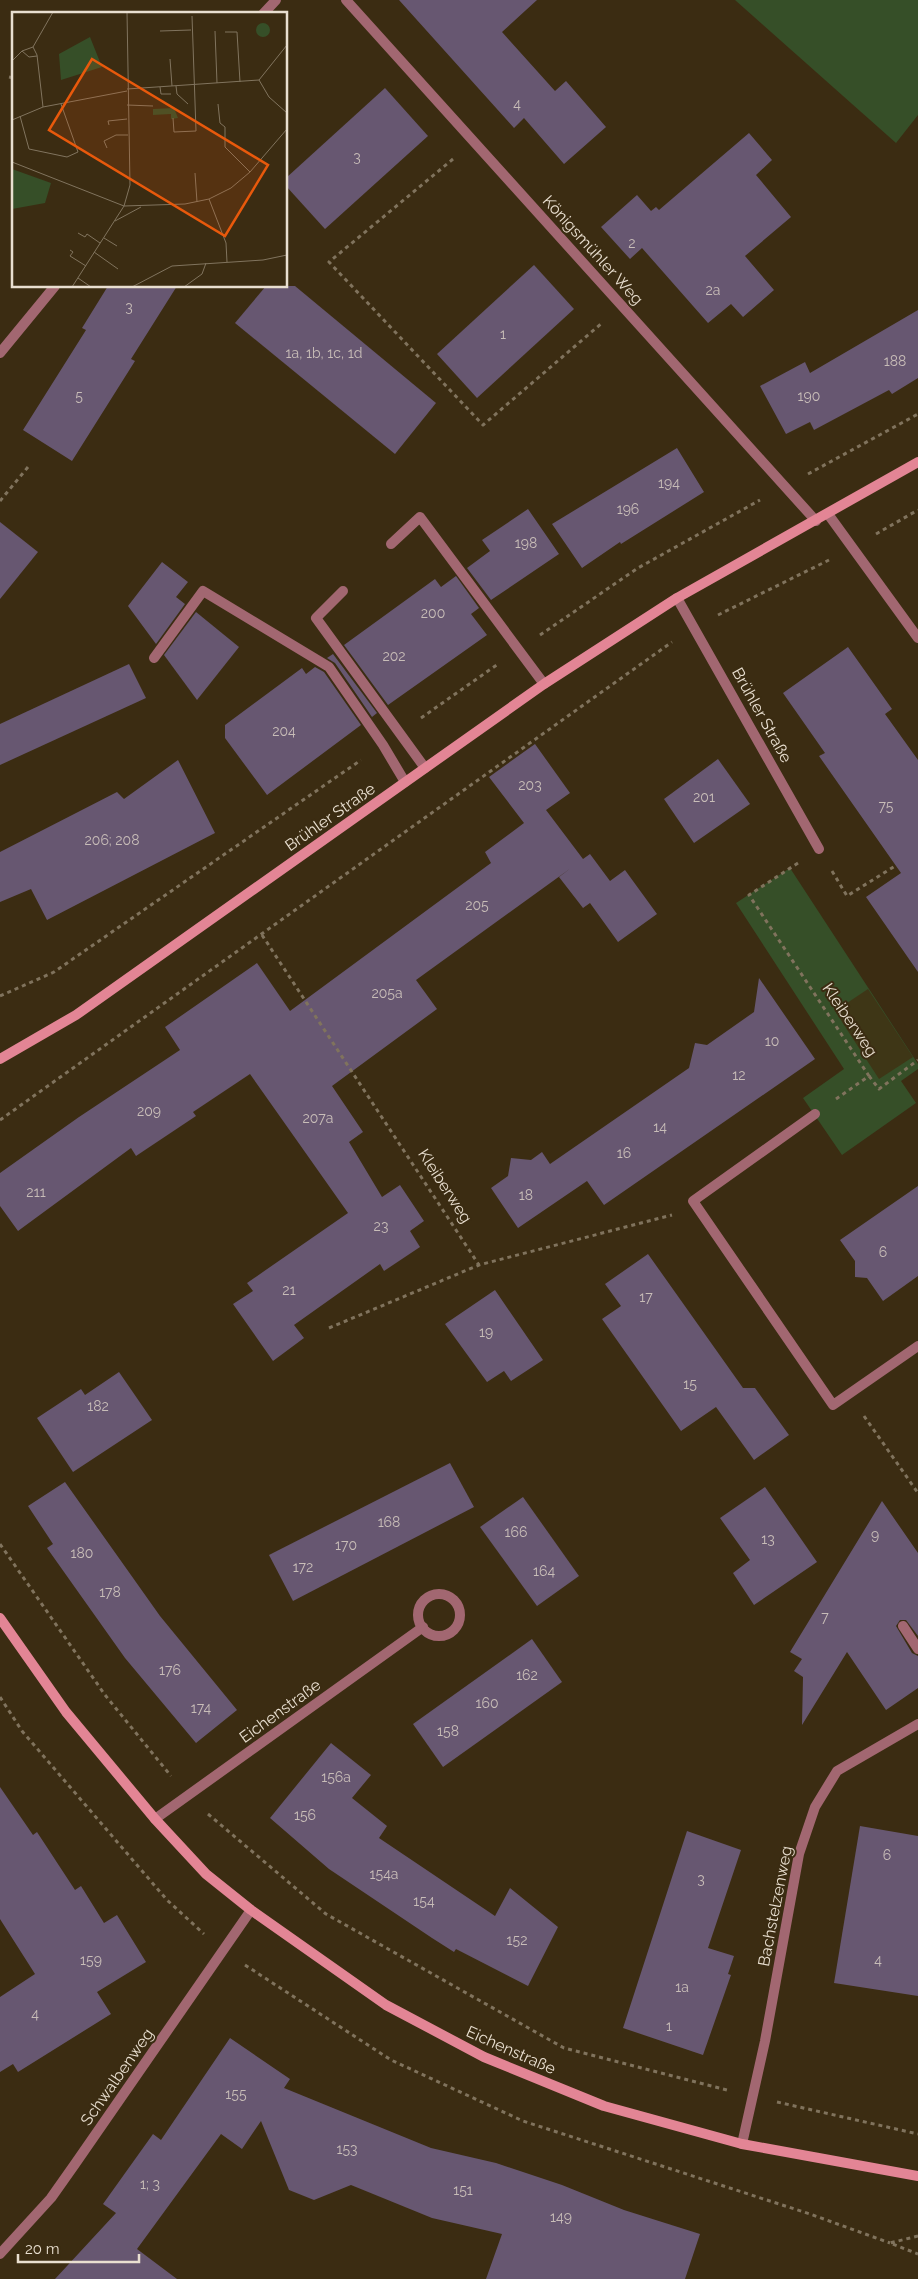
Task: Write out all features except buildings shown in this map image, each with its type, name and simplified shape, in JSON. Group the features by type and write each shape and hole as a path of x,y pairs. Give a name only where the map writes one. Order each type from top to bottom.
{"main road":[{"name":"Brühler Straße","path":"0,1059 76,1015 544,684 677,598 918,462"},
{"name":"Eichenstraße","path":"0,1618 66,1712 155,1820 206,1874 251,1910 386,2005 484,2057 604,2106 742,2144 918,2176"}],"street":[{"path":"265,12 276,0"},
{"name":"Königsmühler Weg","path":"346,0 816,521"},
{"path":"0,353 53,288"},
{"path":"828,514 918,638"},
{"path":"391,544 420,517 544,684"},
{"path":"154,658 204,591 329,667 383,745 405,782"},
{"path":"344,591 316,618 425,768"},
{"name":"Brühler Straße","path":"677,598 695,626 819,849"},
{"path":"815,1114 693,1201 833,1405 918,1346"},
{"path":"434,1594 446,1595 457,1603 460,1616 458,1623 449,1633 435,1635 423,1627 420,1622 420,1608 428,1598 434,1594"},
{"path":"902,1626 918,1649"},
{"name":"Eichenstraße","path":"155,1820 423,1627"},
{"name":"Bachstelzenweg","path":"742,2144 751,2096 765,2041 799,1854 815,1807 837,1771 918,1724"},
{"name":"Schwalbenweg","path":"0,2254 50,2198 75,2164 251,1910"}],"path":[{"path":"474,142 329,262 483,425 623,305"},
{"path":"399,733 638,568 918,414"},
{"path":"0,501 28,467"},
{"path":"0,1120 695,626 853,548 918,510"},
{"path":"0,996 54,972 383,745"},
{"path":"819,849 847,896 895,866"},
{"name":"Kleiberweg","path":"815,1114 869,1076 749,895 819,849"},
{"name":"Kleiberweg","path":"262,935 479,1265"},
{"path":"869,1076 879,1089 918,1060"},
{"path":"329,1328 479,1265 676,1214 693,1201"},
{"path":"875,1432 918,1493"},
{"path":"0,1544 105,1695 187,1796 326,1914 564,2048 751,2096 918,2134"},
{"path":"810,2214 918,2254"},
{"path":"890,2243 918,2236"}],"green space":[{"path":"735,0 918,0 918,115 896,143"},
{"path":"790,868 918,1064 918,1069 901,1081 916,1103 842,1155 803,1098 844,1069 736,903"}],"sand":[{"path":"868,989 913,1057 879,1079 835,1011"}]}
